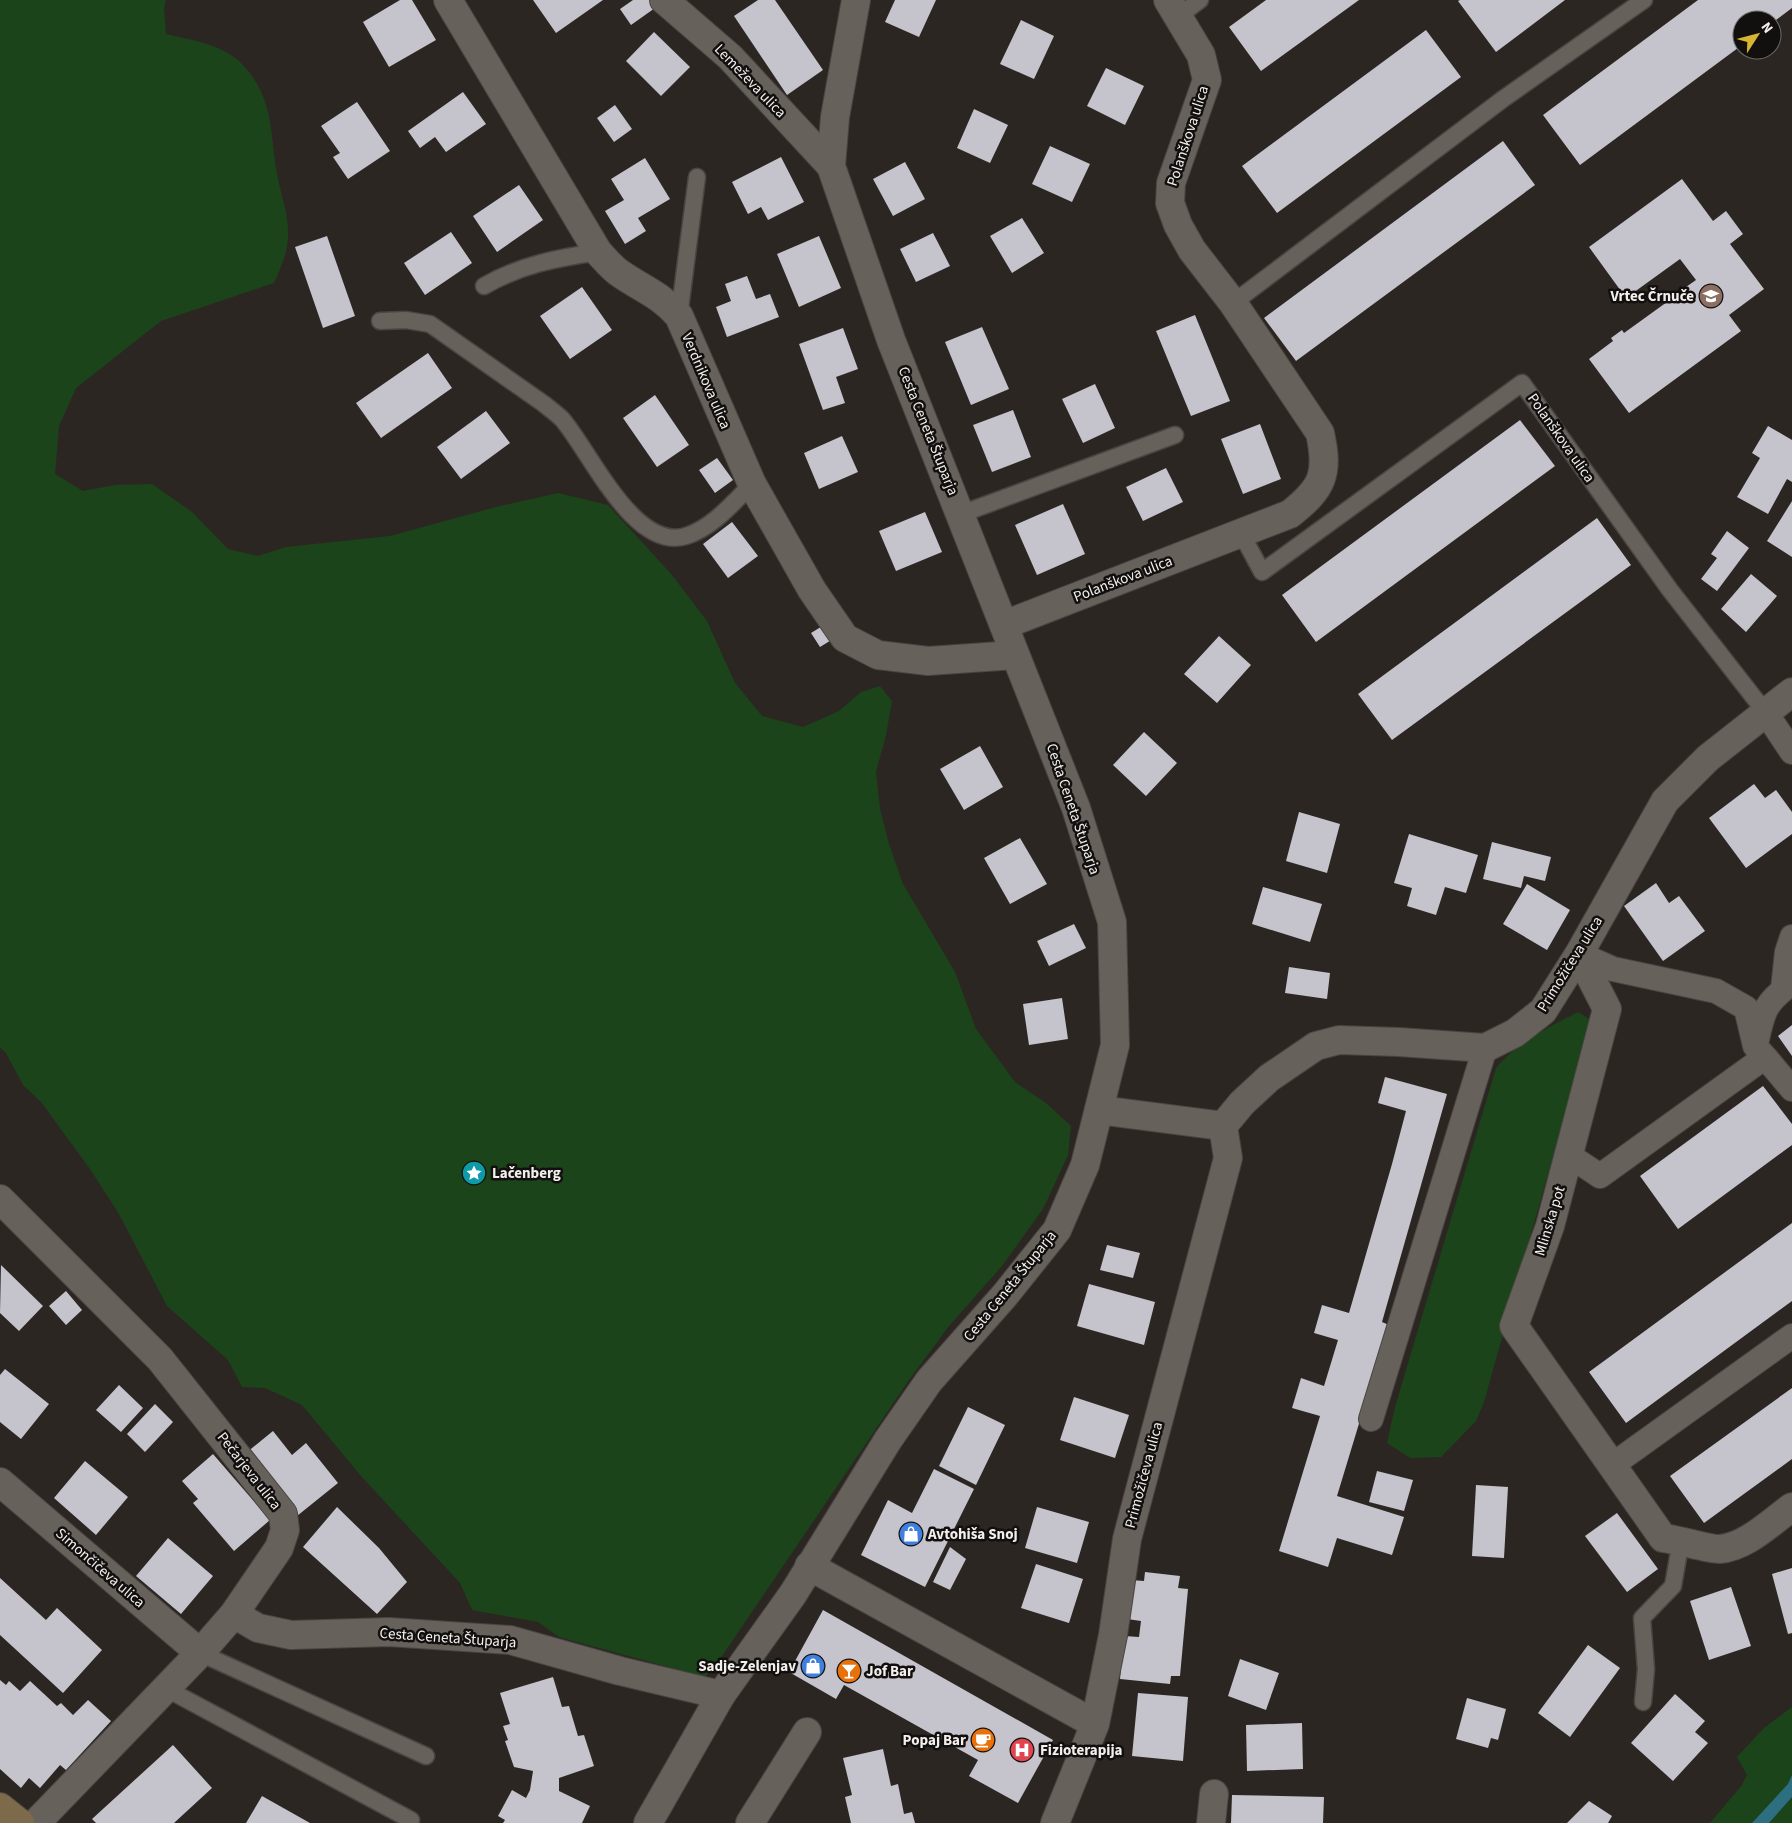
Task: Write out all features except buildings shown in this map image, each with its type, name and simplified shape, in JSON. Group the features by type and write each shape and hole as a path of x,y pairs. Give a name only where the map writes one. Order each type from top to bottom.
{"main road":[{"path":"0,1807 20,1823"}],"street":[{"name":"Verdnikova ulica","path":"448,0 598,252 617,271 648,288 669,304 679,316 752,484 812,590 845,638 878,655 928,660 1015,655"},
{"name":"Lemeževa ulica","path":"664,0 730,57 830,166"},
{"name":"Cesta Ceneta Štuparja","path":"648,1823 721,1695 792,1594 888,1440 929,1381 1005,1295 1056,1230 1085,1165 1115,1045 1112,922 1076,808 892,340 830,166 835,117 856,0"},
{"name":"Polanškova ulica","path":"1004,625 1290,514 1311,497 1322,478 1324,455 1320,433 1233,303 1192,250 1178,226 1170,203 1171,182 1207,80 1201,55 1182,5"},
{"name":"Primožičeva ulica","path":"1485,1048 1515,1033 1543,1011 1579,954 1665,801 1708,758 1792,692"},
{"path":"1766,713 1792,752"},
{"path":"1760,1051 1761,1021 1771,999 1788,986 1787,952 1792,937"},
{"path":"1579,954 1613,969 1716,991 1746,1008 1760,1051 1792,1089"},
{"name":"Mlinska pot","path":"1579,954 1607,1009 1570,1156 1550,1226 1514,1326 1663,1538 1681,1540 1719,1550 1744,1542 1792,1507"},
{"path":"1099,1110 1223,1126 1242,1103 1269,1078 1316,1046 1339,1040 1485,1048 1371,1419"},
{"path":"1570,1156 1600,1176 1760,1051"},
{"name":"Primožičeva ulica","path":"1055,1823 1094,1724 1113,1635 1126,1539 1228,1158 1223,1126"},
{"name":"Pečarjeva ulica","path":"0,1199 160,1359 283,1514 285,1530 279,1548 234,1614 200,1653 36,1823"},
{"path":"1611,1466 1792,1336"},
{"name":"Simončičeva ulica","path":"0,1482 200,1653"},
{"path":"809,1566 1094,1724"},
{"name":"Cesta Ceneta Štuparja","path":"234,1614 258,1628 291,1635 389,1632 510,1640 620,1671 721,1695"},
{"path":"750,1823 807,1732"},
{"path":"1210,1823 1214,1794"}],"lane":[{"path":"1233,303 1503,99 1644,0"},
{"path":"679,316 697,177"},
{"path":"484,286 523,266 556,258 598,252"},
{"path":"380,321 406,320 430,324 544,404 561,418 619,501 645,528 673,539 687,536 705,527 752,484"},
{"name":"Polanškova ulica","path":"1241,533 1262,572 1522,383 1670,590 1766,713"},
{"path":"961,514 1175,435"},
{"path":"1643,1702 1646,1669 1642,1618 1673,1586 1681,1540"},
{"path":"200,1653 426,1756"},
{"path":"165,1688 411,1820"}],"green space":[{"path":"0,0 166,0 164,8 166,34 224,51 240,62 258,86 268,111 277,176 288,224 286,252 274,283 161,321 76,388 59,426 55,474 83,491 115,485 152,484 192,512 228,549 258,556 286,547 390,536 496,507 558,493 608,505 672,575 707,621 735,683 762,716 803,727 839,711 861,692 880,686 892,701 886,735 876,772 880,809 889,844 903,884 955,972 976,1029 1015,1082 1046,1103 1071,1126 1068,1155 1043,1209 1002,1266 949,1326 909,1380 716,1665 705,1677 559,1637 538,1622 472,1610 460,1583 361,1476 302,1405 265,1388 242,1387 228,1360 167,1306 119,1214 90,1169 41,1102 23,1085 6,1053 0,1047"},
{"path":"1578,1012 1591,1020 1484,1402 1476,1421 1441,1457 1410,1458 1387,1443 1395,1407 1496,1068 1523,1043"},
{"path":"1792,1707 1792,1823 1710,1823 1742,1785 1747,1775 1737,1757 1764,1728"}],"water":[{"path":"1792,1775 1792,1797 1769,1823 1752,1823 1788,1784"}],"place":[{"name":"Vrtec Črnuče","path":"1711,296"},
{"name":"Lačenberg","path":"474,1173"},
{"name":"Avtohiša Snoj","path":"911,1534"},
{"name":"Sadje-Zelenjav","path":"813,1666"},
{"name":"Jof Bar","path":"849,1671"},
{"name":"Popaj Bar","path":"983,1740"},
{"name":"Fizioterapija","path":"1022,1750"}]}
